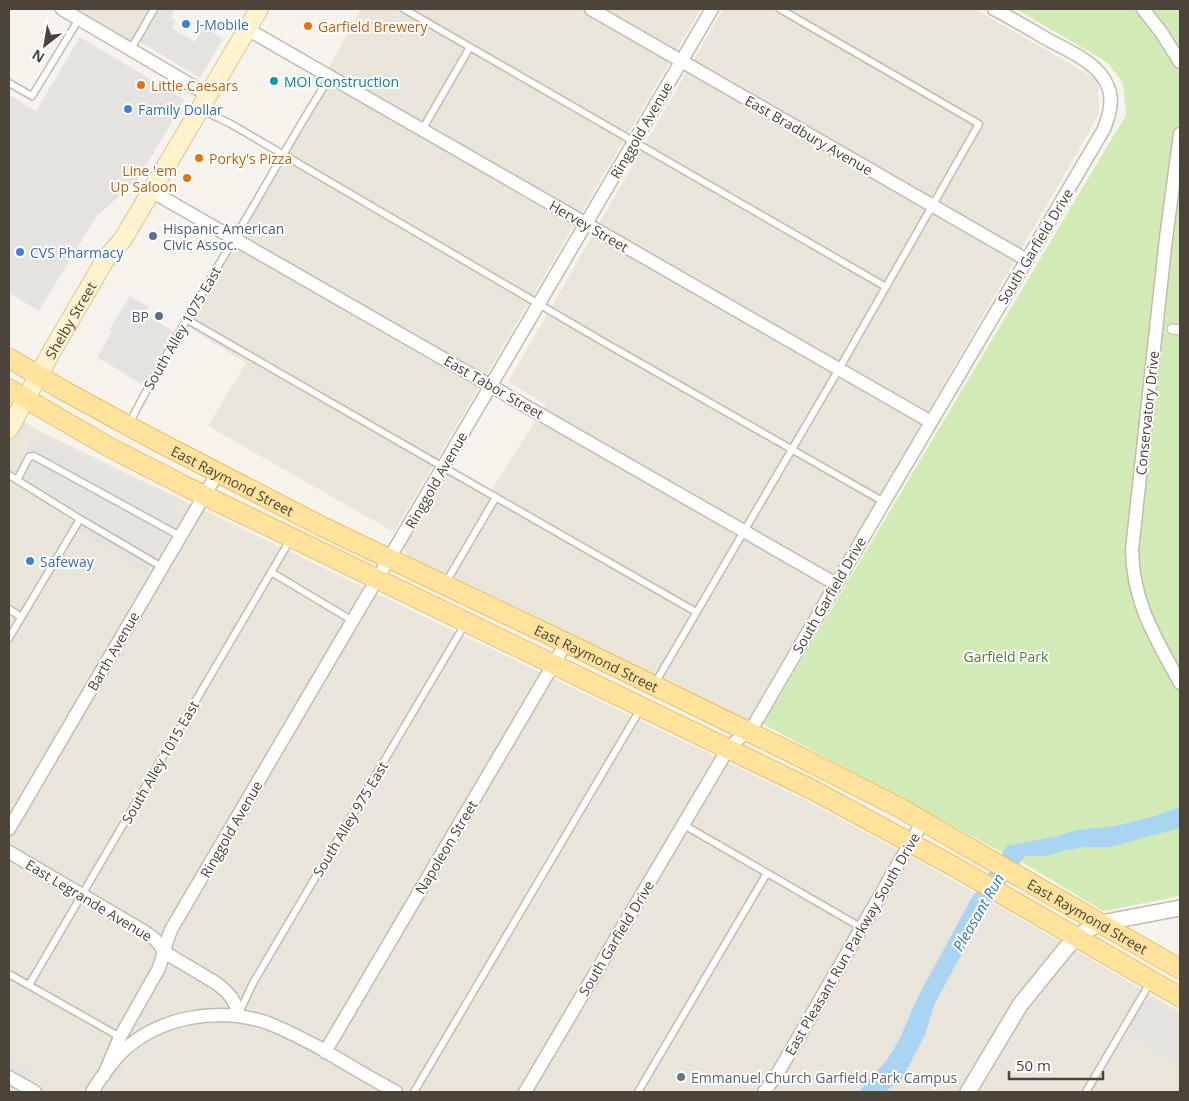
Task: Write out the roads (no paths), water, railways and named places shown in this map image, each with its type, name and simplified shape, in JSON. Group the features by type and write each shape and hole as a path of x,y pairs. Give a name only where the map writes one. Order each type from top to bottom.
{"main road":[{"name":"Shelby Street","path":"9,429 105,260 123,239 259,9"},
{"name":"East Raymond Street","path":"9,358 128,426 323,527 790,752 923,821 1180,969"},
{"name":"East Raymond Street","path":"9,390 109,447 204,496 813,790 953,866 1180,997"}],"street":[{"path":"62,9 131,49 204,102"},
{"name":"East Bradbury Avenue","path":"591,9 1027,260"},
{"name":"Ringgold Avenue","path":"164,952 172,928 712,9"},
{"name":"South Garfield Drive","path":"525,1092 728,749 755,723 1104,129 1110,109 1110,98 1109,87 1102,75 1086,61 994,9"},
{"path":"1143,9 1161,32 1180,62"},
{"name":"Hervey Street","path":"247,29 931,422"},
{"name":"Conservatory Drive","path":"1180,134 1165,247 1132,550 1134,580 1144,614 1180,683"},
{"name":"East Tabor Street","path":"151,191 836,584"},
{"name":"Barth Avenue","path":"9,829 218,472"},
{"name":"Napoleon Street","path":"325,1052 566,643"},
{"name":"East Pleasant Run Parkway South Drive","path":"764,1092 784,1062 923,821"},
{"name":"East Legrande Avenue","path":"9,852 155,939 164,952"},
{"path":"968,1092 1020,1005 1067,946 1087,930 1101,923 1180,908"},
{"path":"104,1075 120,1038 158,970 164,952 223,989 235,1003 238,1016"},
{"path":"92,1092 120,1054 148,1034 176,1021 216,1015 238,1016 257,1020 287,1031 396,1092"},
{"path":"9,1077 35,1092"}],"lane":[{"path":"131,49 154,9"},
{"path":"404,9 886,286"},
{"path":"653,686 839,369 979,124 780,9"},
{"path":"9,82 32,96 79,19"},
{"path":"422,130 470,47"},
{"name":"South Alley 1075 East","path":"128,426 149,384 186,319 306,114 330,77"},
{"path":"204,102 231,124 283,155 884,502"},
{"path":"186,319 696,612"},
{"path":"17,480 30,457 34,456 180,536"},
{"path":"9,475 162,567"},
{"path":"445,585 496,497"},
{"path":"9,638 80,519"},
{"name":"South Alley 1015 East","path":"28,985 291,538"},
{"path":"271,572 353,621"},
{"path":"9,609 21,617"},
{"name":"South Alley 975 East","path":"238,1016 253,983 465,622"},
{"path":"414,1092 641,707"},
{"path":"684,825 862,928"},
{"path":"638,1092 767,873"},
{"path":"9,974 120,1038"},
{"path":"1086,1092 1151,980"}],"water":[{"name":"Pleasant Run","path":"1180,807 1180,828 1110,847 1085,847 1047,856 1025,856 972,935 934,1005 925,1035 902,1079 885,1092 859,1092 887,1060 899,1040 918,997 971,899 1007,846 1058,836 1077,830 1115,826 1152,817"}],"place":[{"name":"J-Mobile","path":"186,24"},
{"name":"Garfield Brewery","path":"308,26"},
{"name":"MOI Construction","path":"274,81"},
{"name":"Little Caesars","path":"141,85"},
{"name":"Family Dollar","path":"128,109"},
{"name":"Porky's Pizza","path":"199,158"},
{"name":"Line 'em Up Saloon","path":"187,178"},
{"name":"Hispanic American Civic Assoc.","path":"153,236"},
{"name":"CVS Pharmacy","path":"20,252"},
{"name":"BP","path":"159,316"},
{"name":"Safeway","path":"30,561"},
{"name":"Emmanuel Church Garfield Park Campus","path":"681,1077"}],"park label":[{"name":"Garfield Park","path":"1006,656"}]}
